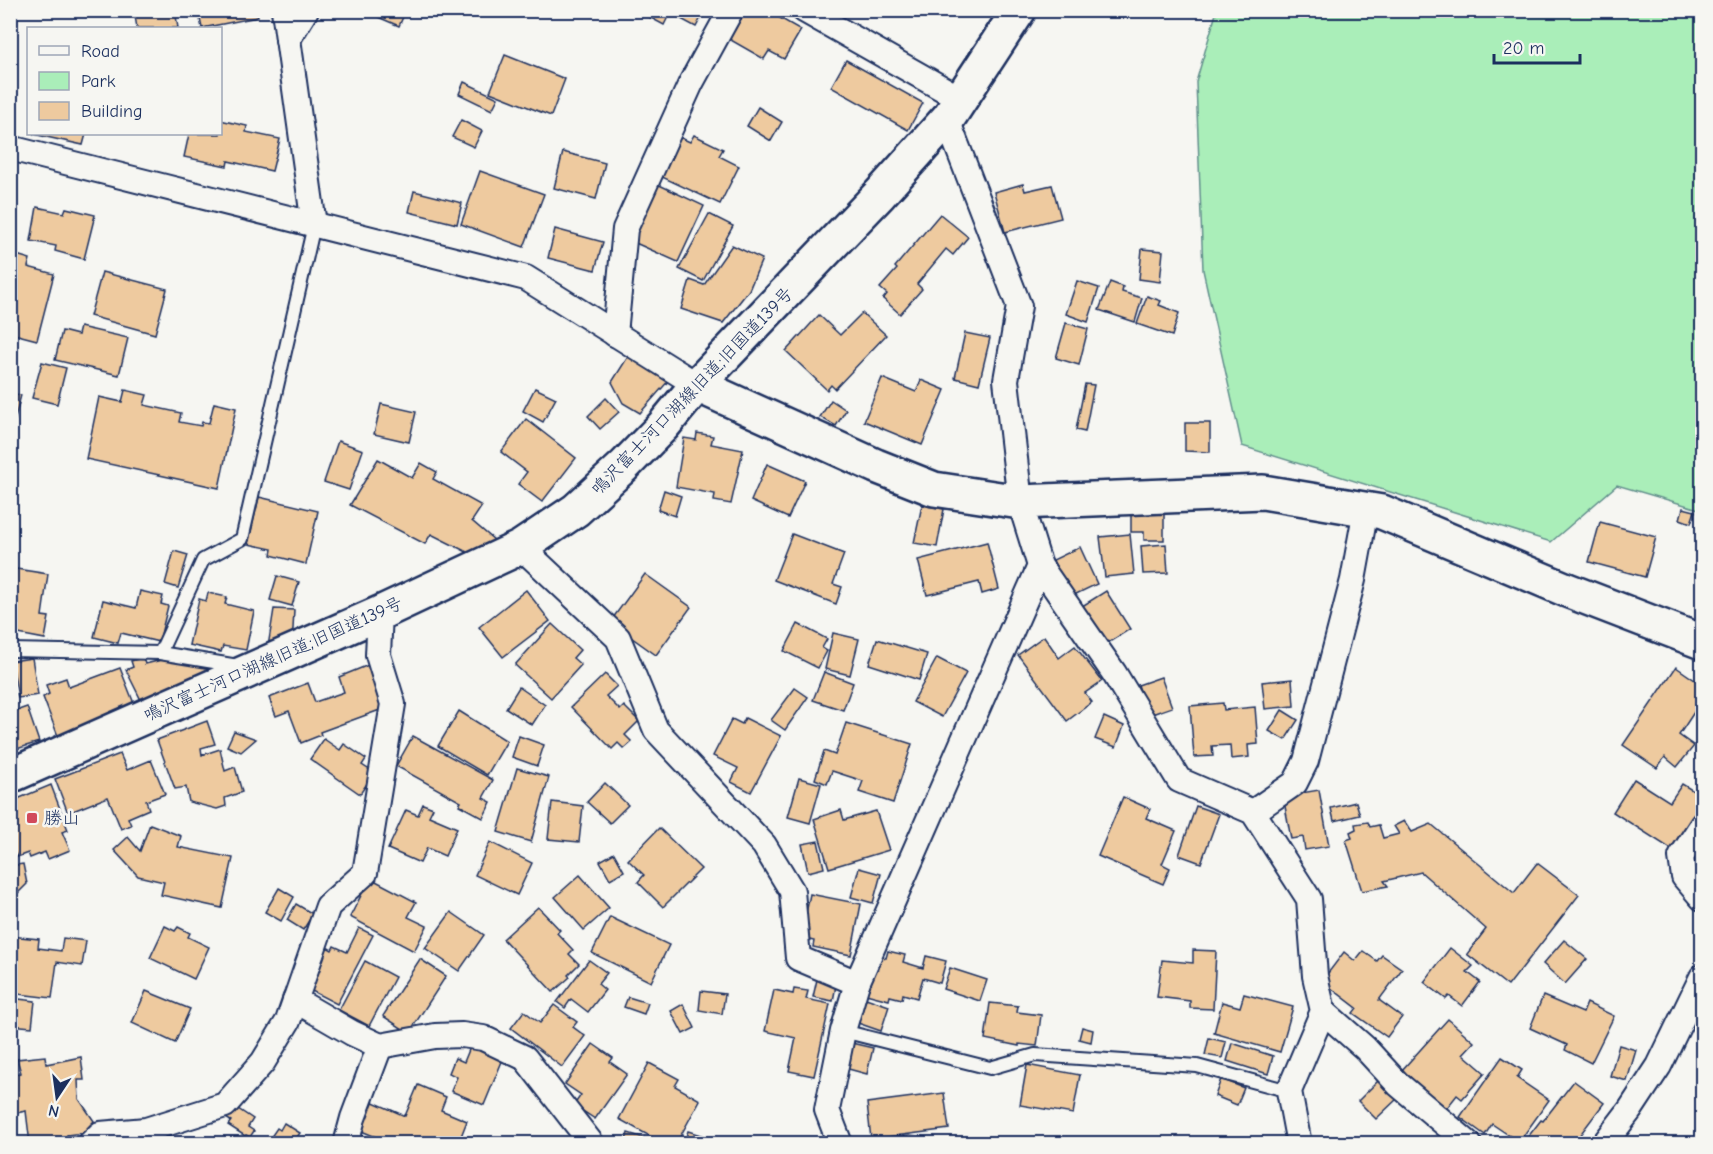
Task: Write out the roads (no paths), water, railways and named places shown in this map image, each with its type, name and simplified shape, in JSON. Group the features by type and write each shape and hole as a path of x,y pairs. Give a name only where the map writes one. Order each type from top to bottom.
{"street":[{"path":"284,10 314,225"},
{"path":"288,39 306,10"},
{"path":"615,334 625,229 691,83 731,10"},
{"path":"804,10 955,108 951,130 1019,306 1006,380 1020,502 1040,566 1114,673 1179,780 1253,812 1309,899 1316,976 1323,1011 1289,1091 1299,1143"},
{"name":"鳴沢富士河口湖線旧道;旧国道139号","path":"10,776 521,547 576,510 663,426 698,385 880,195 955,108 1019,10"},
{"path":"10,148 526,278 698,385 876,466 934,489 1020,502 1263,492 1382,512 1567,590 1702,642"},
{"path":"1253,812 1295,783 1305,761 1353,580 1366,509"},
{"path":"521,547 618,638 656,730 764,845 792,891 798,958 858,984"},
{"path":"840,1143 827,1110 843,1030 858,984 1040,566"},
{"path":"90,1143 100,1134 146,1130 225,1105 263,1062 288,1021 328,906 365,873 393,704 378,655 380,612"},
{"path":"1702,825 1681,857 1684,877 1702,898"},
{"path":"1604,1143 1630,1110 1659,1066 1702,977"},
{"path":"295,1000 351,1033 380,1046 435,1036 462,1035 483,1038 525,1058 592,1143"},
{"path":"1323,1011 1365,1048 1398,1084 1469,1143"},
{"path":"346,1143 380,1046"}],"lane":[{"path":"160,653 203,560 242,539 314,225"},
{"path":"10,650 160,653 242,666 246,671"},
{"path":"843,1030 990,1068 1035,1054 1186,1065 1289,1091"}],"place":[{"name":"勝山","path":"32,818"}]}
